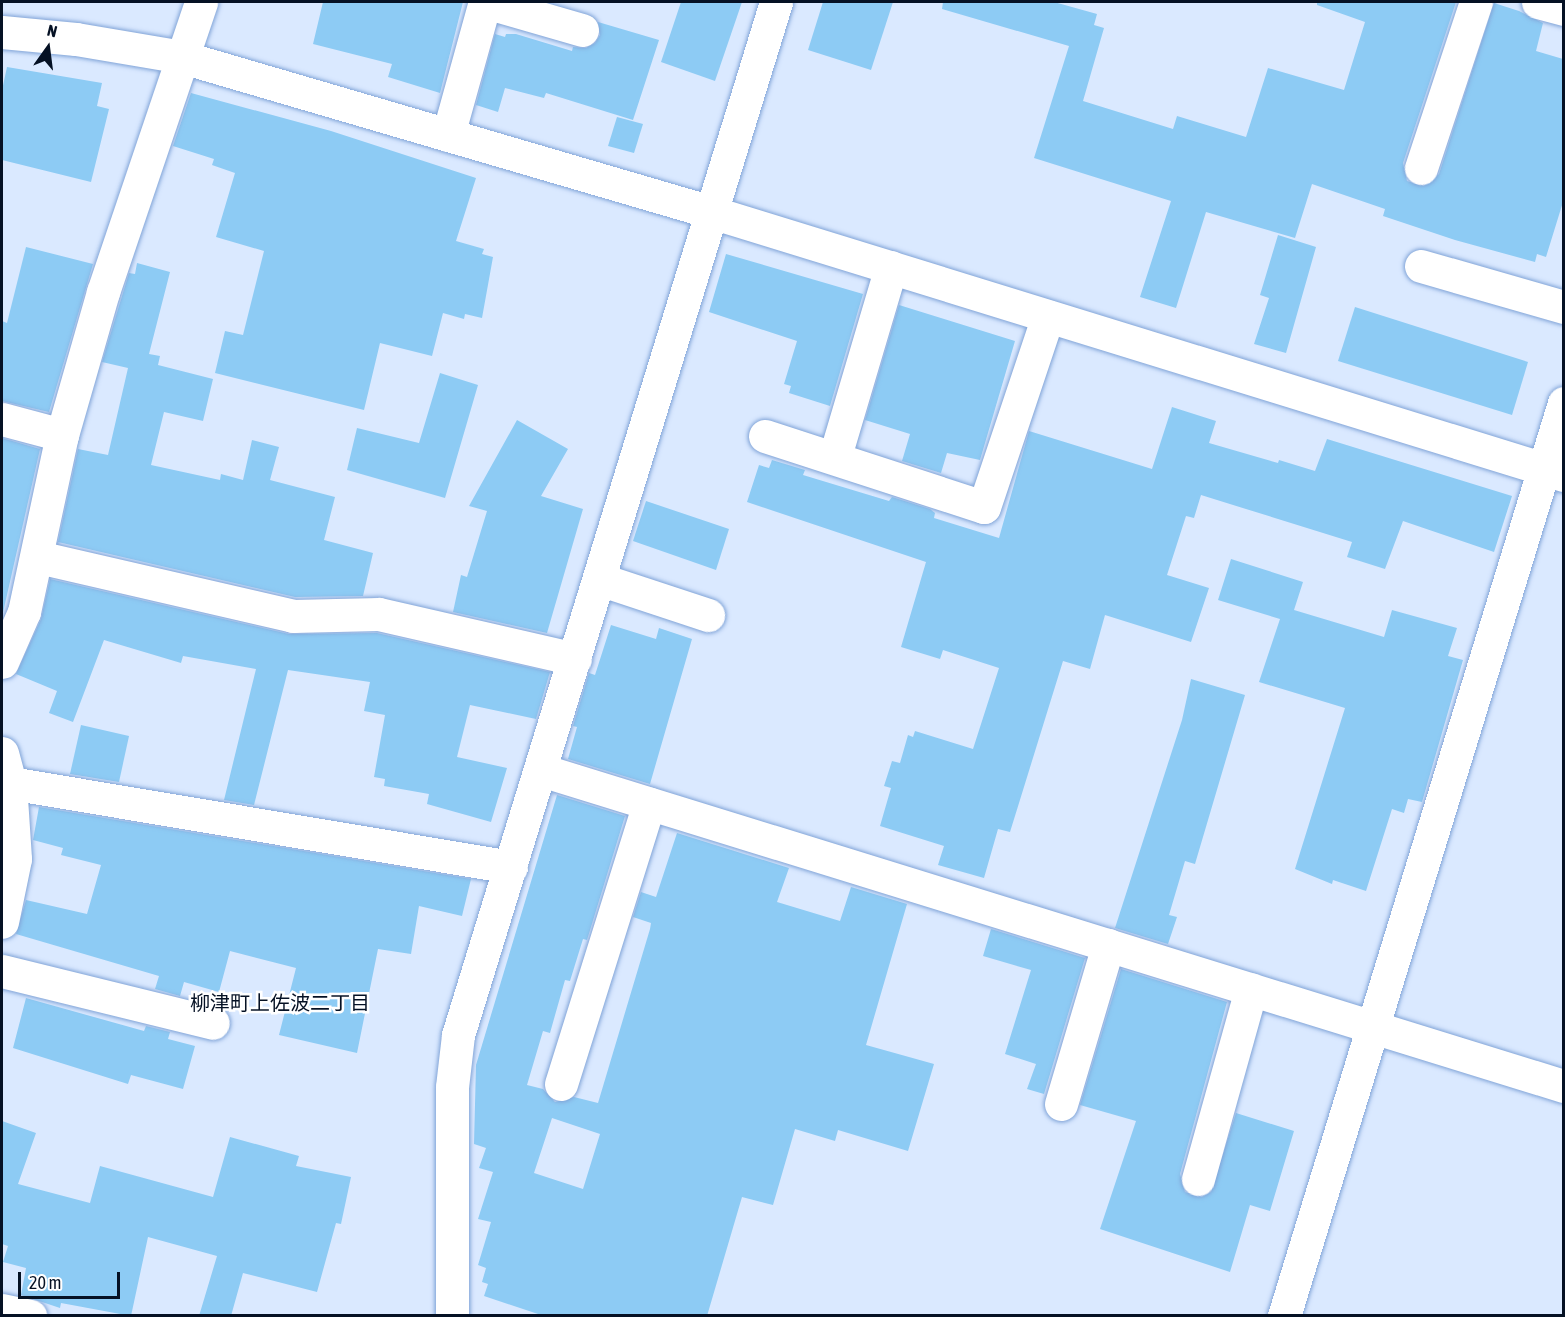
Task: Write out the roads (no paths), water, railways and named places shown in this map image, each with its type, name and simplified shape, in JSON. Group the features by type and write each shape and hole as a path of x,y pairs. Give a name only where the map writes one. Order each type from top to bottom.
{"street":[{"path":"3,654 24,612 38,557 62,435 103,292 201,2"},
{"path":"448,135 485,2 582,30"},
{"path":"452,1316 452,1087 458,1035 776,2"},
{"path":"1421,168 1476,2"},
{"path":"1538,2 1563,9"},
{"path":"2,32 76,39 182,57 711,212 1553,472"},
{"path":"1421,266 1563,307"},
{"path":"835,456 891,267"},
{"path":"765,436 835,456 984,507 1048,316"},
{"path":"1284,1316 1553,472 1563,403"},
{"path":"2,419 62,435"},
{"path":"38,557 293,616 379,614 574,659"},
{"path":"599,579 708,615"},
{"path":"6,768 39,785 511,867"},
{"path":"2,922 15,858 6,768"},
{"path":"541,770 1563,1086"},
{"path":"561,1084 649,804"},
{"path":"1061,1104 1108,945"},
{"path":"2,971 213,1023"},
{"path":"1198,1179 1251,989"},
{"path":"2,1310 30,1316"}],"district":[{"name":"柳津町上佐波二丁目","path":"280,1002"}]}
